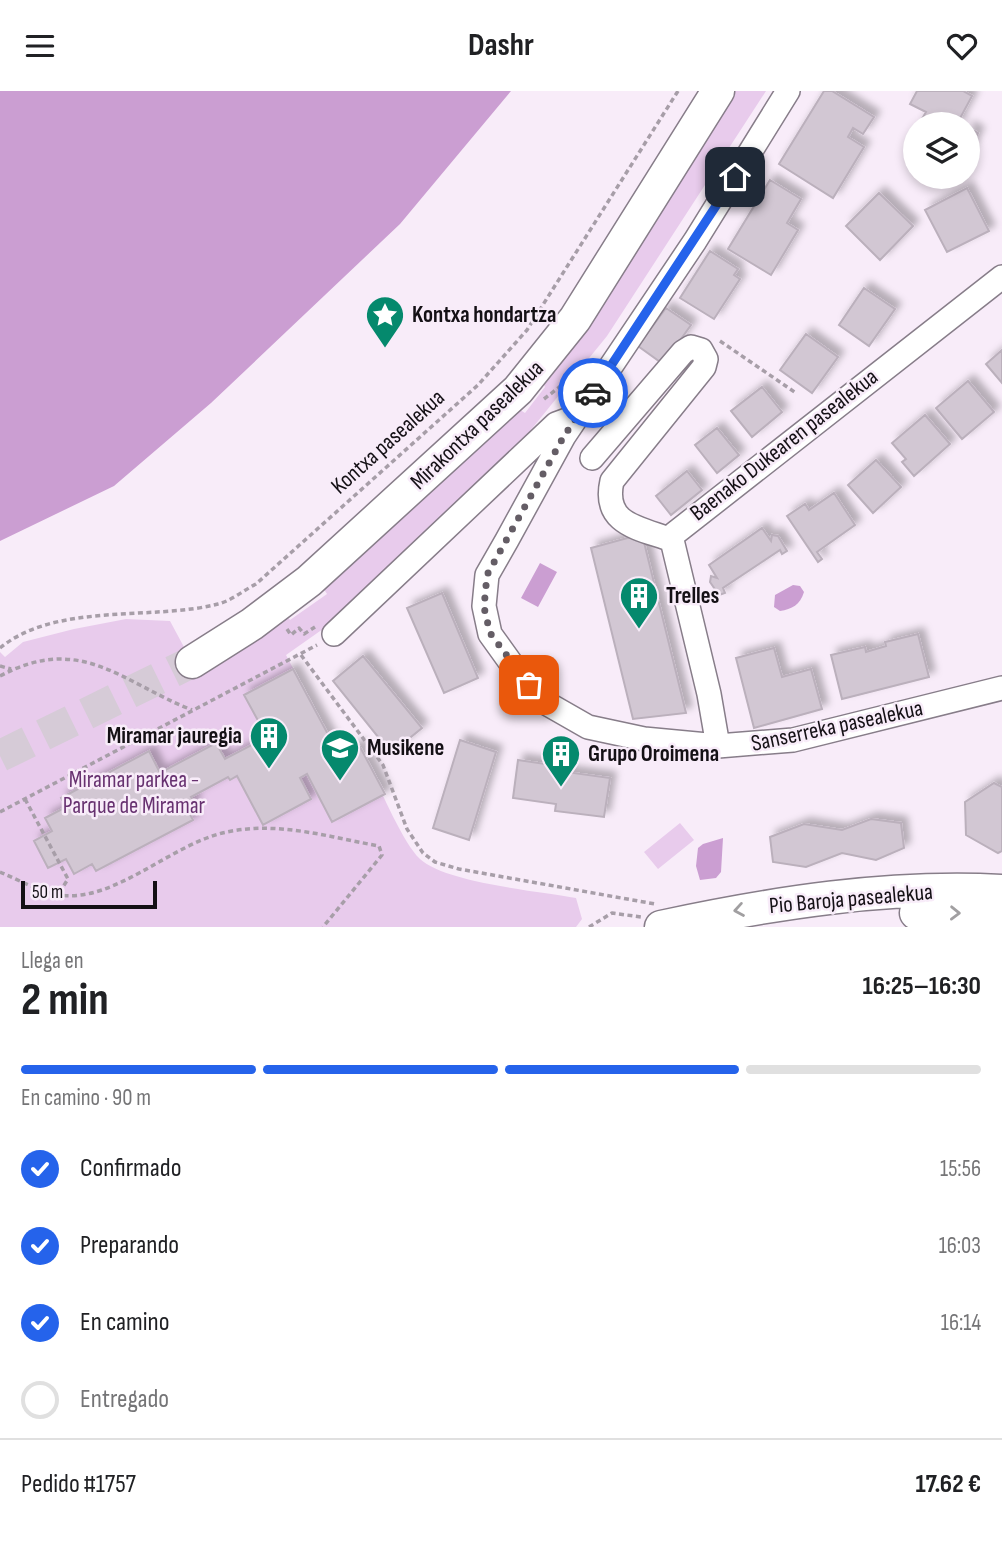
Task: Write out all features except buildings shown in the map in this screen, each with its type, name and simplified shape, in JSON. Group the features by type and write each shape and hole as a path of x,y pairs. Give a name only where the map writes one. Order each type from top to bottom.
{"main road":[{"name":"Mirakontxa pasealekua","path":"192,662 252,624 309,581 518,390 575,319 718,91"},
{"name":"Pio Baroja pasealekua","path":"661,927 784,902 877,893 1002,891"},
{"name":"Pio Baroja pasealekua","path":"765,927 844,916 950,912 1002,915"}],"street":[{"path":"326,629 556,424 577,417 695,241 788,91"},
{"name":"Baenako Dukearen pasealekua","path":"718,746 709,694 672,540 680,526 1002,277"},
{"path":"592,459 683,352 691,347 701,350 706,359 704,367 612,481 609,495 618,518 633,527 672,540"},
{"name":"Sanserreka pasealekua","path":"577,417 487,575 484,607 490,633 513,666 546,703 588,727 644,739 718,746 793,740 1002,688"}],"path":[{"name":"Kontxa pasealekua","path":"0,648 17,635 84,617 220,604 256,584 383,466 478,385 527,330 678,91"},
{"path":"701,350 716,338 796,393"},
{"path":"537,404 580,371"},
{"path":"294,620 286,629 291,635 299,628 304,633 326,629"},
{"path":"0,812 301,655 326,629"},
{"path":"301,655 378,757 394,789 407,829 423,853 435,862 458,869 641,902"},
{"path":"0,676 13,669 79,659 105,666 192,710"},
{"path":"0,666 13,669"},
{"path":"25,799 68,879 64,889 57,894"},
{"path":"0,872 57,894 81,896 107,887 197,840 226,832 279,827 379,846 382,855 323,927"}],"green space":[{"name":"Miramar parkea - Parque de Miramar","path":"734,91 766,91 607,336 517,447 340,617 286,655 339,755 359,745 404,837 420,859 450,874 471,880 576,898 582,919 576,927 0,927 0,652 5,657 23,642 126,619 170,621 199,675 284,612 290,620 327,594 322,586 517,408 525,413 545,387 542,381 604,296"},
{"path":"680,823 694,840 658,869 644,852"}],"shaded area":[{"path":"0,91 511,91 400,224 211,403 114,486 0,541"},
{"path":"540,563 557,572 538,607 521,598"},
{"path":"793,585 800,586 804,592 795,606 780,611 774,607 775,595"},
{"path":"723,838 721,872 716,878 700,880 696,866 698,848"}],"tunnel":[{"path":"0,756 192,662"}],"way so far":[{"path":"529,685 490,633 484,607 487,575 564,436 593,393"}],"place":[{"name":"Kontxa hondartza","path":"385,349"},
{"name":"Trelles","path":"639,630"},
{"name":"Miramar jauregia","path":"269,770"},
{"name":"Musikene","path":"340,782"},
{"name":"Grupo Oroimena","path":"561,788"}],"route":[{"path":"593,393 735,177"}]}
